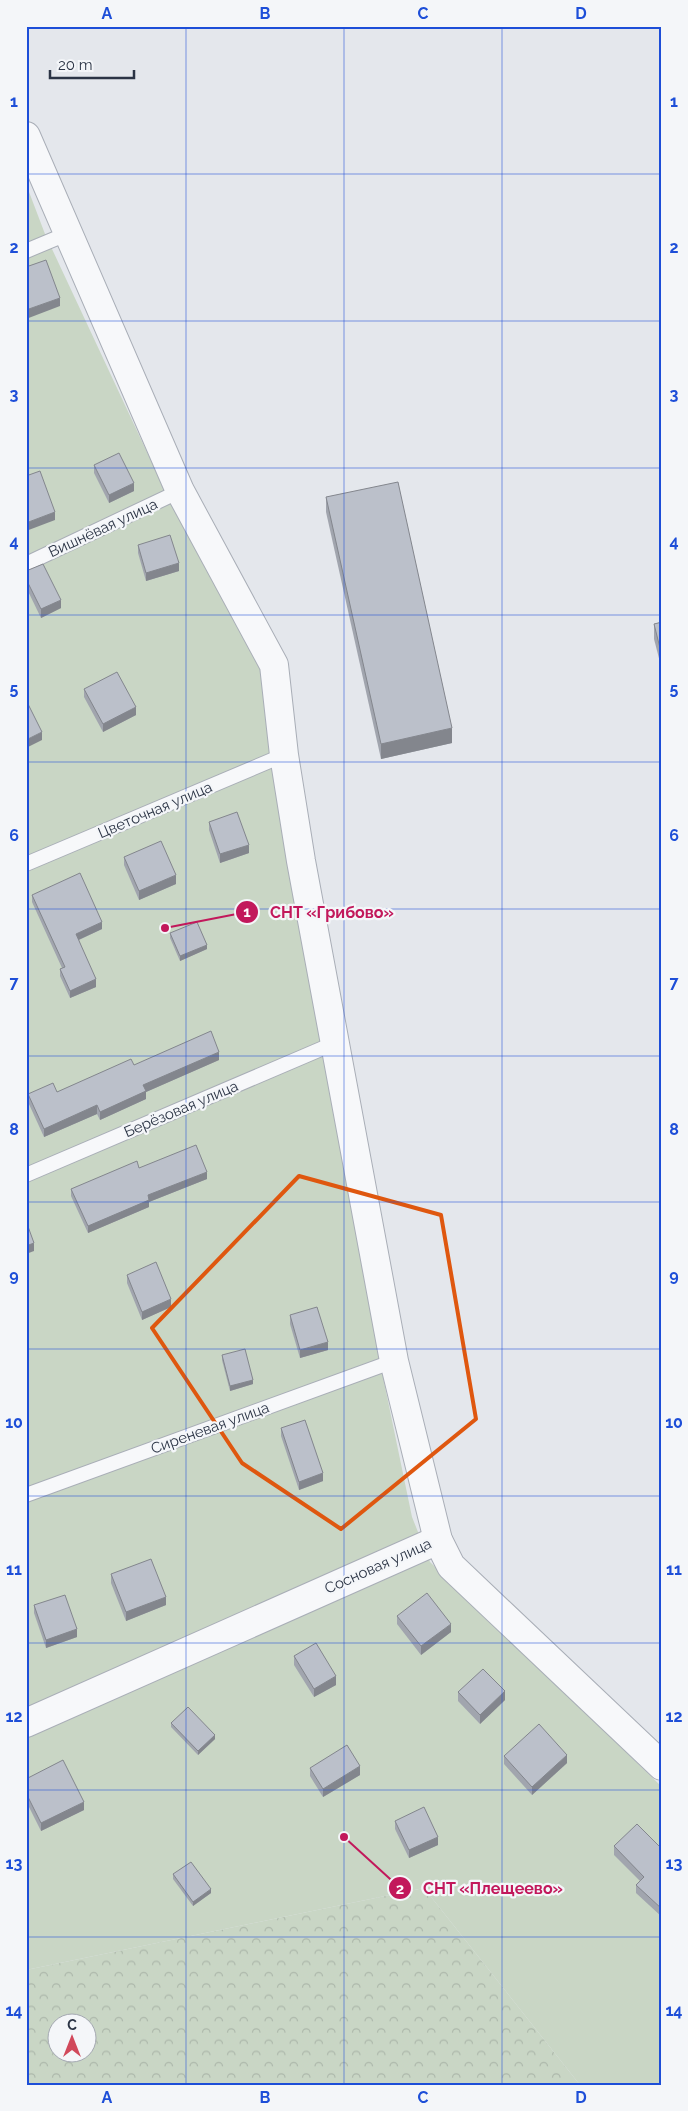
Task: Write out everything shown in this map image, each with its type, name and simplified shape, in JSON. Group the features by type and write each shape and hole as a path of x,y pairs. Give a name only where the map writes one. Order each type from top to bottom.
{"street":[{"path":"26,136 180,491 274,664 284,755 335,1044 394,1360 438,1540"},
{"name":"Сосновая улица","path":"26,1723 438,1540 451,1566 662,1766"}],"lane":[{"path":"26,251 69,233"},
{"name":"Вишнёвая улица","path":"26,564 180,491"},
{"name":"Цветочная улица","path":"26,864 284,755"},
{"name":"Берёзовая улица","path":"26,1175 335,1044"},
{"name":"Сиреневая улица","path":"26,1495 394,1360"}],"highlighted area":[{"path":"299,1176 441,1215 476,1419 341,1529 242,1463 152,1328"}],"green space":[{"path":"26,184 45,234 175,512 262,668 383,1377 412,1517 430,1562 662,1787 662,2085 580,2085 424,1888 26,1970"},
{"path":"424,1888 580,2085 26,2085 26,1970"}],"building":[{"path":"46,260 60,298 26,310 26,267"},
{"path":"119,453 134,483 109,495 94,465"},
{"path":"40,471 55,512 26,523 26,476"},
{"path":"398,482 452,728 381,744 326,497"},
{"path":"170,535 179,563 146,573 138,545"},
{"path":"43,564 61,600 41,609 26,579 26,571"},
{"path":"662,622 662,656 654,624"},
{"path":"117,672 136,707 103,724 84,689"},
{"path":"26,702 42,732 26,740"},
{"path":"237,812 249,845 220,854 209,822"},
{"path":"161,841 176,875 139,891 124,857"},
{"path":"80,873 102,922 76,934 96,979 70,991 60,969 65,967 32,895"},
{"path":"197,922 207,945 180,956 170,933"},
{"path":"211,1031 219,1052 143,1085 146,1091 100,1112 97,1105 44,1129 28,1094 53,1083 57,1092 131,1059 134,1065"},
{"path":"196,1145 207,1172 148,1195 149,1200 88,1226 71,1189 137,1161 139,1168"},
{"path":"26,1221 34,1243 26,1246"},
{"path":"156,1262 171,1299 142,1312 127,1275"},
{"path":"317,1307 328,1342 300,1350 290,1315"},
{"path":"245,1349 253,1380 230,1386 222,1355"},
{"path":"305,1420 323,1473 299,1482 281,1428"},
{"path":"151,1559 166,1597 126,1612 111,1574"},
{"path":"427,1593 451,1624 421,1646 397,1616"},
{"path":"65,1595 77,1629 46,1640 34,1605"},
{"path":"316,1643 336,1676 314,1689 294,1656"},
{"path":"483,1669 505,1691 480,1715 458,1692"},
{"path":"188,1707 215,1735 198,1751 171,1723"},
{"path":"539,1724 567,1755 532,1787 504,1756"},
{"path":"347,1745 360,1766 323,1789 310,1768"},
{"path":"63,1760 84,1802 41,1823 26,1793 26,1779"},
{"path":"424,1807 438,1837 409,1850 395,1821"},
{"path":"637,1824 662,1849 662,1909 636,1885 644,1877 614,1846"},
{"path":"191,1862 211,1889 193,1902 173,1874"}],"place":[{"name":"СНТ «Грибово»","path":"165,928"},
{"name":"СНТ «Плещеево»","path":"344,1837"}]}
